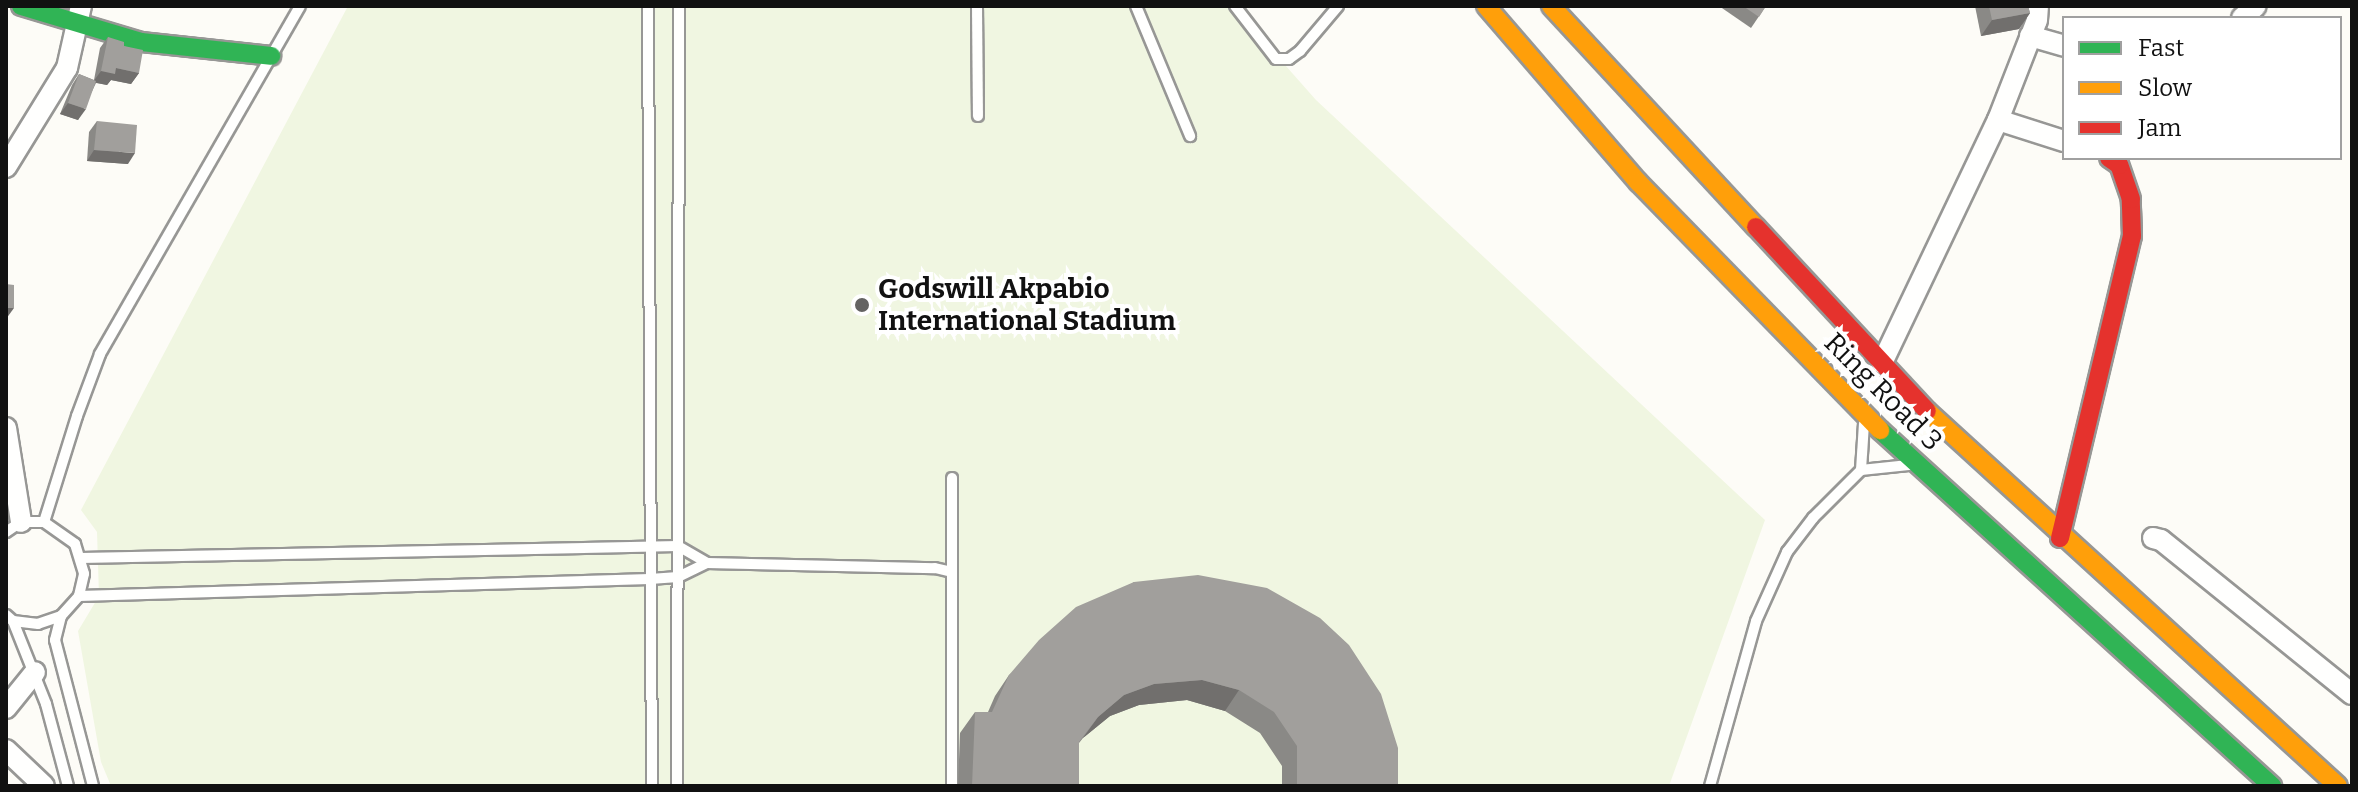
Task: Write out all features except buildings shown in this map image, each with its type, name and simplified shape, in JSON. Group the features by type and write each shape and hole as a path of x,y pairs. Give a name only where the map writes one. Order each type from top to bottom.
{"main road":[{"path":"21,6 80,15 141,42 271,56"},
{"name":"Ring Road 3","path":"1486,6 1638,182 1864,416 2272,786"},
{"name":"Ring Road 3","path":"1551,6 1948,434 2338,786"},
{"path":"2060,538 2132,236 2131,199 2119,165 2112,160"}],"street":[{"path":"1882,363 1998,120 2038,6"},
{"path":"6,167 67,68 80,15"},
{"path":"2030,36 2062,45"},
{"path":"1998,120 2062,140"},
{"path":"6,428 14,527"},
{"path":"2153,538 2161,540 2352,694"},
{"path":"6,708 35,672"},
{"path":"6,750 44,786"}],"lane":[{"path":"44,522 100,354 300,6"},
{"path":"648,6 652,786"},
{"path":"677,786 679,6"},
{"path":"977,6 978,116"},
{"path":"1136,6 1190,136"},
{"path":"1235,6 1276,59 1289,59 1300,51 1338,6"},
{"path":"1861,470 1864,416"},
{"path":"1710,786 1756,621 1787,552 1813,518 1861,470 1915,465"},
{"path":"952,478 952,786"},
{"path":"14,527 44,522 69,538 81,558 84,574 79,596 61,616 55,640 93,786"},
{"path":"81,558 678,546 707,563"},
{"path":"79,596 650,579 678,577 707,563 935,568 952,572"},
{"path":"10,618 38,624 61,616"},
{"path":"10,618 35,672 68,786"}],"green space":[{"name":"Godswill Akpabio International Stadium","path":"348,6 1233,6 1316,100 1765,520 1669,786 111,786 101,762 78,631 99,596 97,532 81,510"}],"traffic: fast":[{"path":"21,6 141,42 271,56"},
{"path":"1880,430 2272,786"}],"traffic: slow":[{"path":"1486,6 1638,182 1880,430"},
{"path":"1551,6 1756,227"},
{"path":"1927,411 2338,786"}],"traffic: jam":[{"path":"2060,538 2132,236 2131,199 2119,165 2112,160"},
{"path":"1756,227 1927,411"}],"place":[{"name":"Godswill Akpabio International Stadium","path":"862,305"}]}
